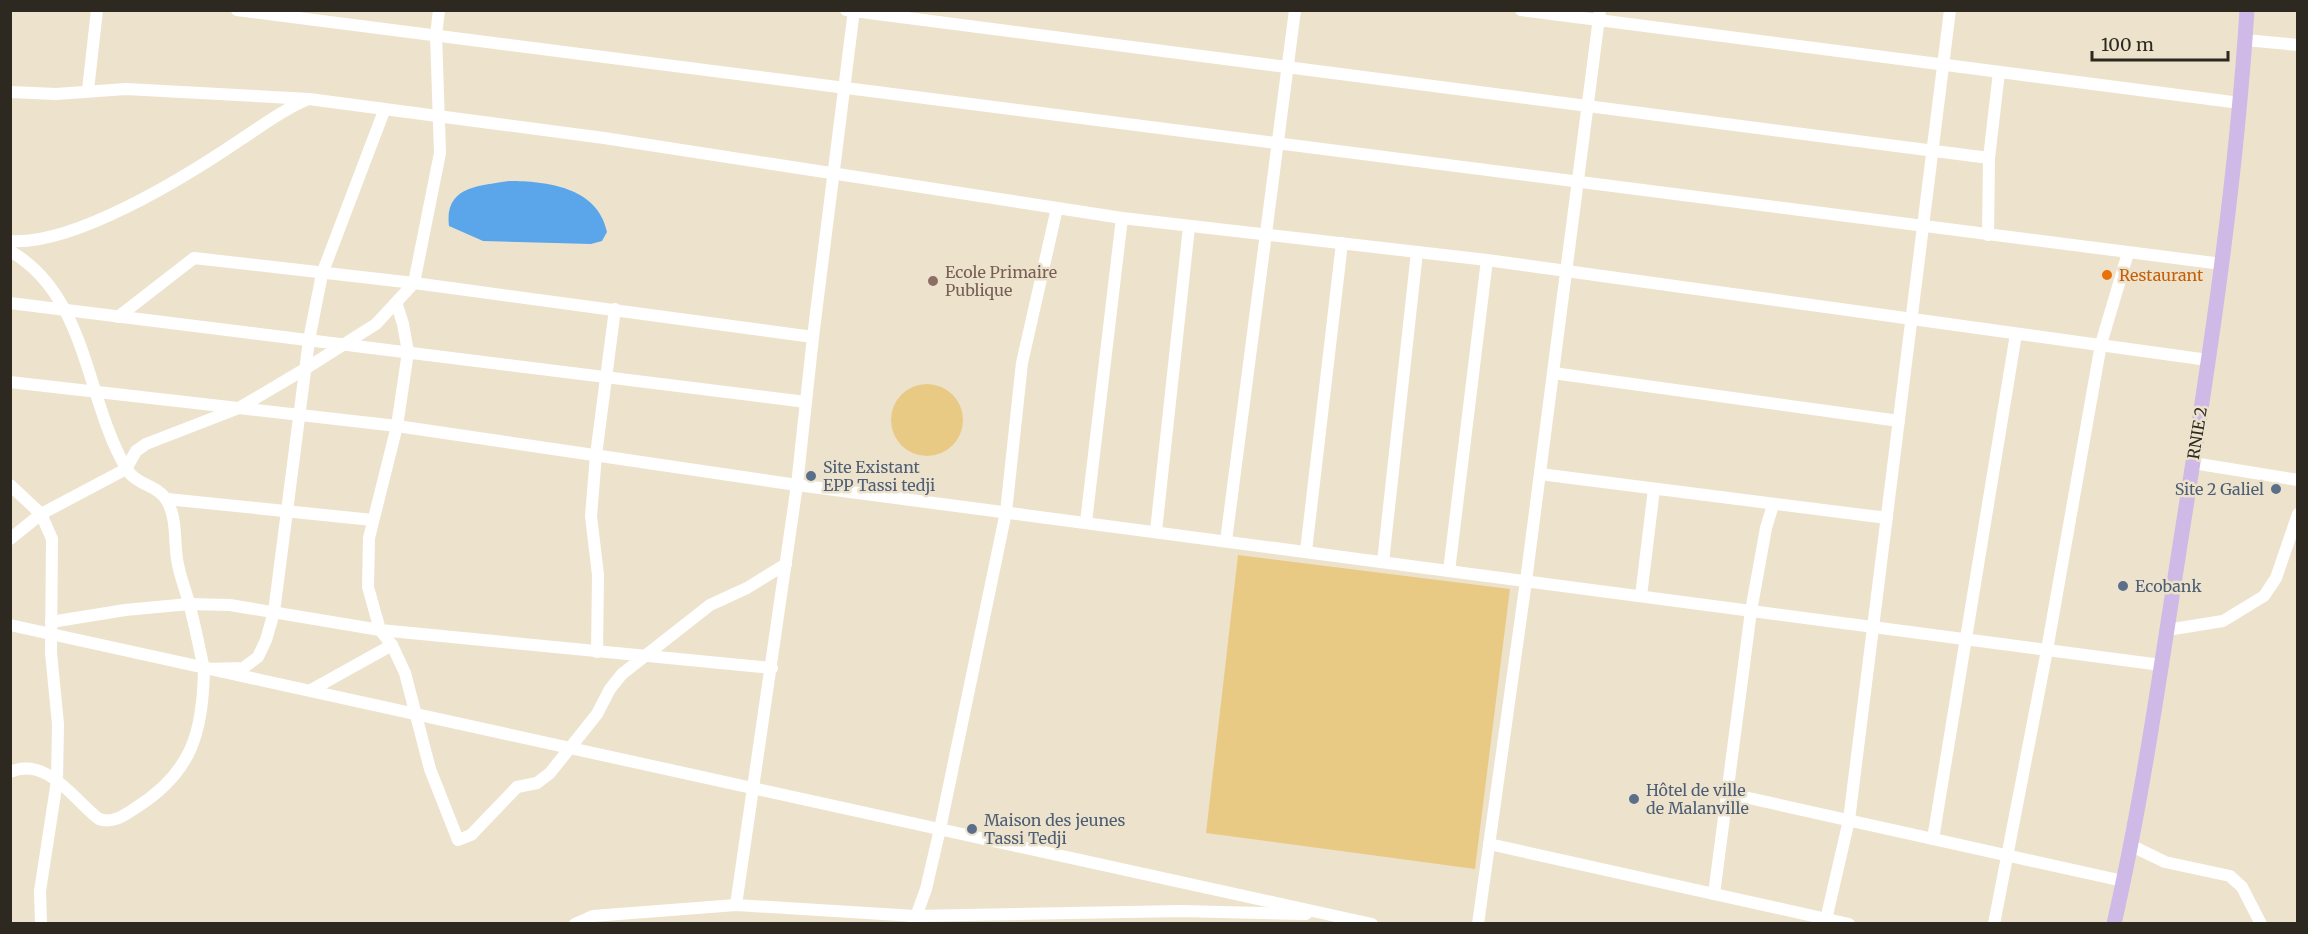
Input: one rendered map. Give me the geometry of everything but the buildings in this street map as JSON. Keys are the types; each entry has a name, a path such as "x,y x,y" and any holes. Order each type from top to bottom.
{"main road":[{"name":"RNIE 2","path":"2114,924 2167,630 2222,264 2240,103 2247,10"}],"street":[{"path":"88,90 97,10"},
{"path":"237,10 844,90 2222,264"},
{"path":"10,539 41,514 126,469 136,451 146,444 239,408 345,345 376,324 397,305 414,283 440,153 436,35 439,10"},
{"path":"1226,541 1295,10"},
{"path":"1521,10 1599,16 1944,65 2240,103"},
{"path":"1825,921 1849,820 1950,10"},
{"path":"736,905 797,485 832,175 844,90 851,11 1588,107 1934,149 1989,158"},
{"path":"1478,924 1526,581 1599,16"},
{"path":"2245,40 2298,45"},
{"path":"1988,235 1989,158 1999,72"},
{"path":"10,92 56,94 126,89 309,99 384,111 604,138 1122,218 1566,270 2208,360"},
{"path":"10,241 22,242 69,232 135,202 198,166 288,107 309,99"},
{"path":"208,668 243,668 258,657 274,612 309,340 322,274 384,111"},
{"path":"914,920 922,903 940,829 1006,512 1017,395 1057,208"},
{"path":"1086,522 1122,218"},
{"path":"1156,531 1189,227"},
{"path":"1306,551 1342,243"},
{"path":"10,251 33,266 62,308 87,362 106,428 126,469 134,479 158,491 166,499 172,513 177,559 208,668 202,716 195,743 188,758 166,786 150,800 120,818 105,821 93,814 57,781 42,771 31,767 10,772"},
{"path":"1383,562 1417,252"},
{"path":"1994,924 2047,650 2101,344 2128,253"},
{"path":"118,317 194,258 414,283 813,337"},
{"path":"1449,571 1487,260"},
{"path":"10,303 806,402"},
{"path":"397,305 404,324 408,352 397,426 373,520 367,565 368,587 380,630 392,645 405,673 434,780 458,840 471,835 517,788 543,781 597,714 610,689 622,674 710,605 747,588 786,564"},
{"path":"597,652 598,575 591,516 605,377 615,309"},
{"path":"1933,839 2016,334"},
{"path":"1553,373 1899,421"},
{"path":"10,382 397,426 797,485 2161,665"},
{"path":"2193,463 2298,480"},
{"path":"1540,474 1887,518"},
{"path":"10,485 41,514 52,539 51,628 57,724 57,781 40,891 41,924"},
{"path":"1641,596 1654,489"},
{"path":"166,499 287,509 373,520"},
{"path":"1714,894 1751,611 1766,528 1773,505"},
{"path":"2167,630 2223,621 2265,596 2276,578 2298,514"},
{"path":"51,628 125,609 189,604 230,605 380,630 772,669"},
{"path":"10,625 51,628 208,668 754,786 1372,924"},
{"path":"311,690 392,645"},
{"path":"1726,793 2123,881"},
{"path":"1489,844 1825,921 1849,924"},
{"path":"2130,845 2165,862 2229,876 2241,887 2261,924"},
{"path":"575,924 593,916 736,905 914,920 1182,911 1337,915"}],"shaded area":[{"path":"927,384 947,390 957,400 963,420 957,440 947,450 927,456 907,450 897,440 891,420 897,400 907,390"},
{"path":"1238,555 1510,589 1475,869 1206,833"}],"water":[{"path":"509,181 554,185 582,196 602,217 607,232 602,241 591,244 483,241 449,226 452,203 466,190"}],"place":[{"name":"Restaurant","path":"2107,275"},
{"name":"Ecole Primaire Publique","path":"933,281"},
{"name":"Site Existant EPP Tassi tedji","path":"811,476"},
{"name":"Site 2 Galiel","path":"2276,489"},
{"name":"Ecobank","path":"2123,586"},
{"name":"Hôtel de ville de Malanville","path":"1634,799"},
{"name":"Maison des jeunes Tassi Tedji","path":"972,829"}]}
